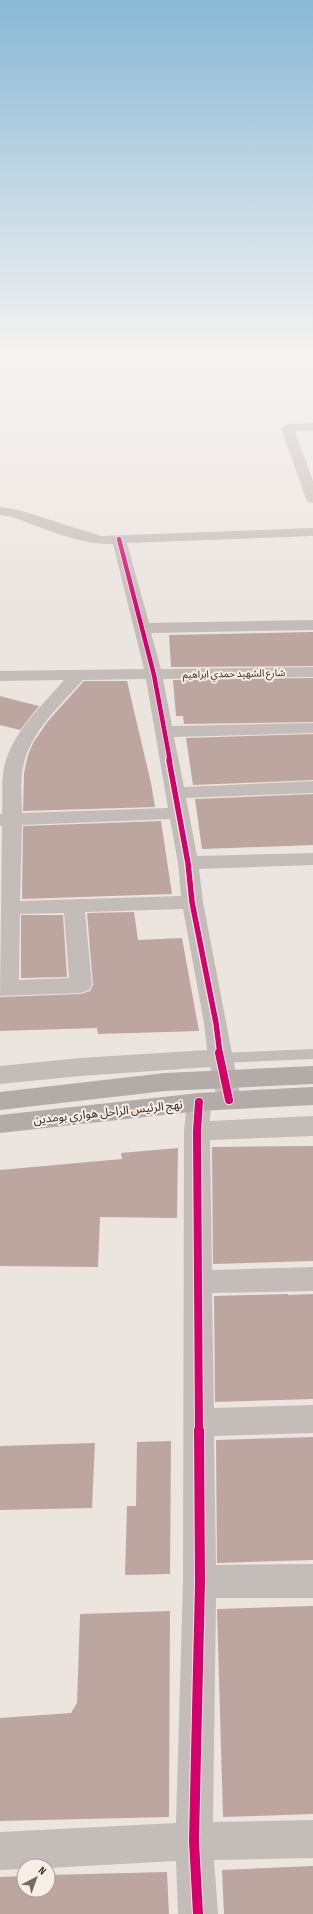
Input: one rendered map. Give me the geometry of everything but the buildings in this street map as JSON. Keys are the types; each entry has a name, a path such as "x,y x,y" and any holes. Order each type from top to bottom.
{"main road":[{"name":"نهج الرئيس الراحل هواري بومدين","path":"0,1124 214,1094 313,1075"},
{"name":"نهج الرئيس الراحل هواري بومدين","path":"0,1101 165,1082 214,1094 313,1096"}],"street":[{"path":"295,443 308,470 313,499"},
{"path":"0,511 14,513 86,537 101,540 313,532"},
{"path":"119,539 154,674 188,863 192,902 216,1023 214,1094 198,1282 200,1582 194,1841 198,1914"},
{"path":"142,628 313,625"},
{"name":"شارع الشهيد حمدي ابراهيم","path":"0,676 313,672"},
{"path":"74,906 81,986 4,988 7,762 28,734 77,676"},
{"path":"164,732 313,728"},
{"path":"175,793 313,787"},
{"path":"6,819 179,813"},
{"path":"188,863 313,859"},
{"path":"5,908 192,902"},
{"path":"0,1075 80,1067 214,1094 313,1126"},
{"path":"198,1282 313,1279"},
{"path":"198,1422 313,1419"},
{"path":"200,1582 313,1581"},
{"path":"0,1851 194,1841 313,1839"}],"lane":[{"path":"214,1094 313,1054"}],"cycle path":[{"path":"119,539 154,675 188,863 192,902 216,1023 220,1058 229,1100"},
{"path":"198,1914 194,1841 200,1582 197,1131 199,1102"}]}
